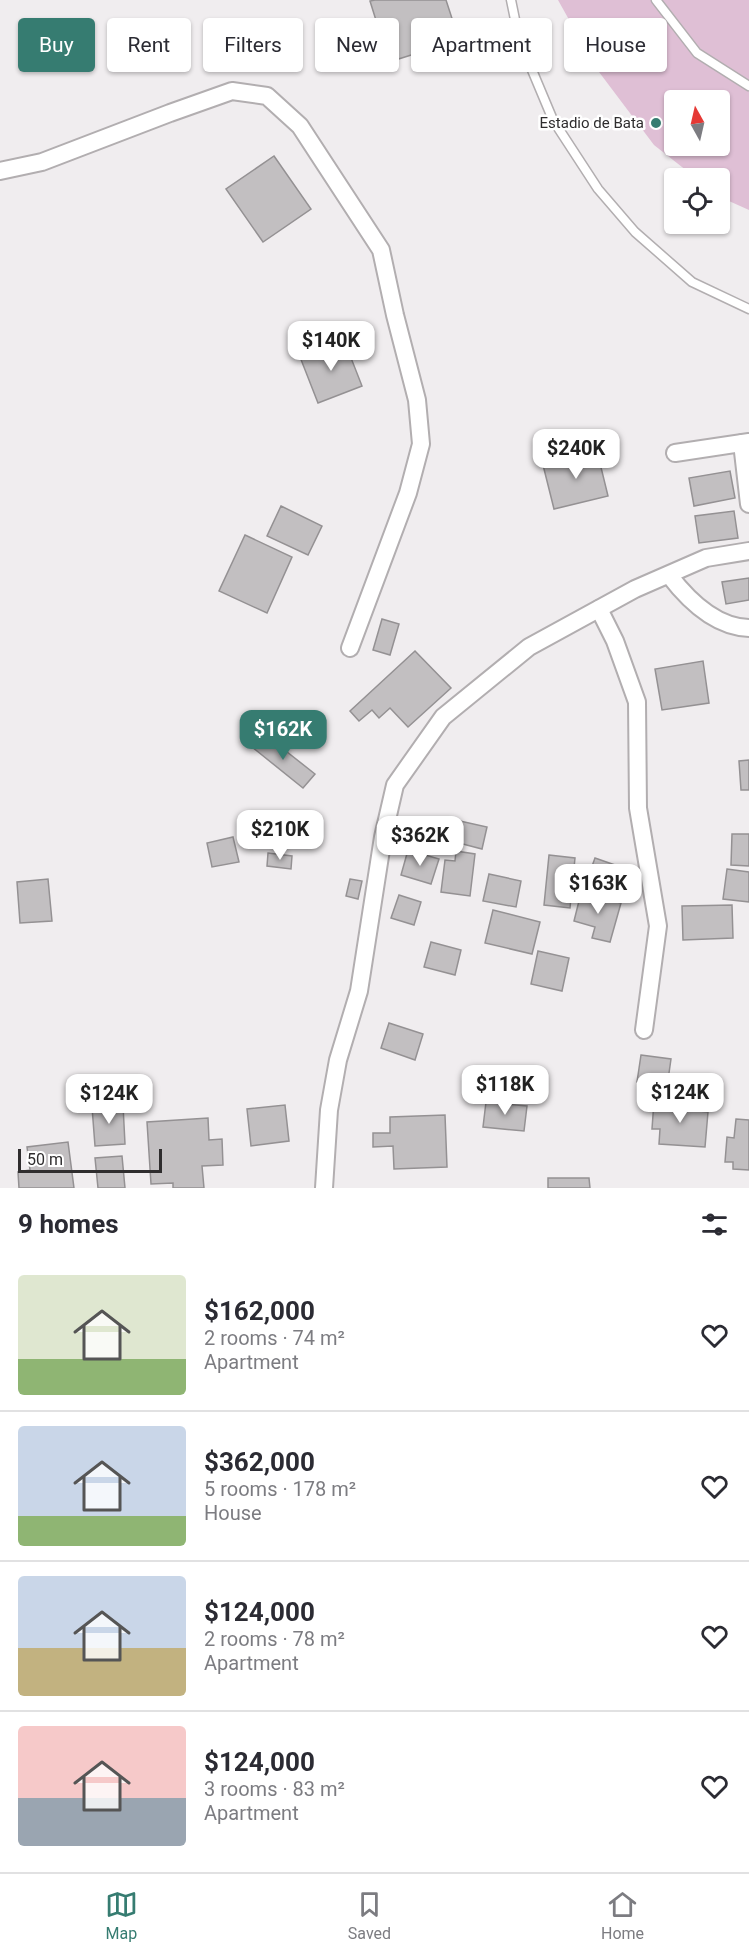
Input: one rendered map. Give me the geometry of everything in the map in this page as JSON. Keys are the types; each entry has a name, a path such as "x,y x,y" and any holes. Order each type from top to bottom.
{"street":[{"path":"0,171 42,162 232,91 267,96 300,126 381,250 417,400 421,444 408,493 350,648"},
{"path":"675,453 746,442 749,504"},
{"path":"324,1188 329,1110 338,1060 359,991 383,837 395,785 443,717 529,647 669,574 706,558 749,551"},
{"path":"669,574 685,596 714,618 741,628 749,628"},
{"path":"599,609 615,641 638,702 638,808 658,926 644,1030"}],"lane":[{"path":"511,0 519,39 553,120 598,189 635,232 692,282 749,309"},
{"path":"656,0 697,53 749,86"}],"shaded area":[{"name":"Estadio de Bata","path":"558,0 749,0 749,210 730,201 730,168 683,168 668,156 730,156 730,90 664,90 664,153 654,145 599,72 667,72 667,18 568,18"}],"building":[{"path":"446,0 452,18 411,18 411,55 399,59 399,18 375,18 370,1"},
{"path":"274,156 311,209 263,242 226,189"},
{"path":"344,340 362,386 318,403 300,357"},
{"path":"597,451 608,496 554,509 543,465"},
{"path":"730,471 735,498 694,506 689,478"},
{"path":"281,506 322,526 308,555 267,536"},
{"path":"734,511 738,538 699,543 695,516"},
{"path":"245,535 292,557 267,613 219,591"},
{"path":"749,578 749,600 726,604 722,582"},
{"path":"382,619 399,624 390,655 373,650"},
{"path":"415,651 451,688 408,727 390,708 379,718 372,710 359,721 350,711"},
{"path":"703,661 709,703 662,710 655,669"},
{"path":"308,713 316,713 321,718 319,729 308,731 303,726 303,718"},
{"path":"263,733 315,774 303,788 252,747"},
{"path":"749,760 749,790 741,790 739,761"},
{"path":"460,821 487,827 482,849 455,842"},
{"path":"732,834 749,834 749,866 731,865"},
{"path":"233,837 239,862 212,867 207,843"},
{"path":"408,850 439,859 431,884 401,875"},
{"path":"456,851 475,854 470,896 441,892 445,860 455,861"},
{"path":"268,853 292,856 291,869 267,866"},
{"path":"549,855 575,858 570,908 544,905"},
{"path":"595,858 635,872 625,901 606,894 609,888 587,880"},
{"path":"727,869 749,872 749,902 723,899"},
{"path":"489,874 521,881 516,907 483,901"},
{"path":"48,879 52,921 20,923 17,882"},
{"path":"350,879 362,881 358,899 346,896"},
{"path":"581,893 621,903 610,942 592,938 595,927 574,921"},
{"path":"399,895 421,902 414,925 391,918"},
{"path":"732,905 733,938 683,940 682,906"},
{"path":"493,910 540,922 532,954 485,943"},
{"path":"431,942 461,950 455,975 424,967"},
{"path":"538,951 569,958 562,991 531,984"},
{"path":"389,1023 423,1034 415,1060 381,1048"},
{"path":"641,1055 671,1059 667,1087 637,1082"},
{"path":"654,1101 701,1104 700,1111 708,1112 705,1147 659,1144 660,1129 652,1129"},
{"path":"486,1102 527,1106 524,1131 483,1127"},
{"path":"123,1105 125,1144 95,1146 92,1107"},
{"path":"285,1105 289,1141 251,1146 247,1109"},
{"path":"445,1115 447,1167 394,1169 393,1146 373,1147 373,1133 390,1133 390,1117"},
{"path":"208,1118 209,1140 222,1139 223,1165 202,1166 204,1188 173,1188 173,1183 151,1184 147,1122"},
{"path":"736,1119 749,1120 749,1170 733,1169 733,1162 725,1162 727,1137 734,1138"},
{"path":"68,1142 74,1188 19,1188 18,1172 30,1170 27,1147"},
{"path":"122,1156 125,1188 98,1188 95,1158"},
{"path":"548,1178 589,1178 590,1188 548,1188"}],"place":[{"name":"Estadio de Bata","path":"656,123"}]}
